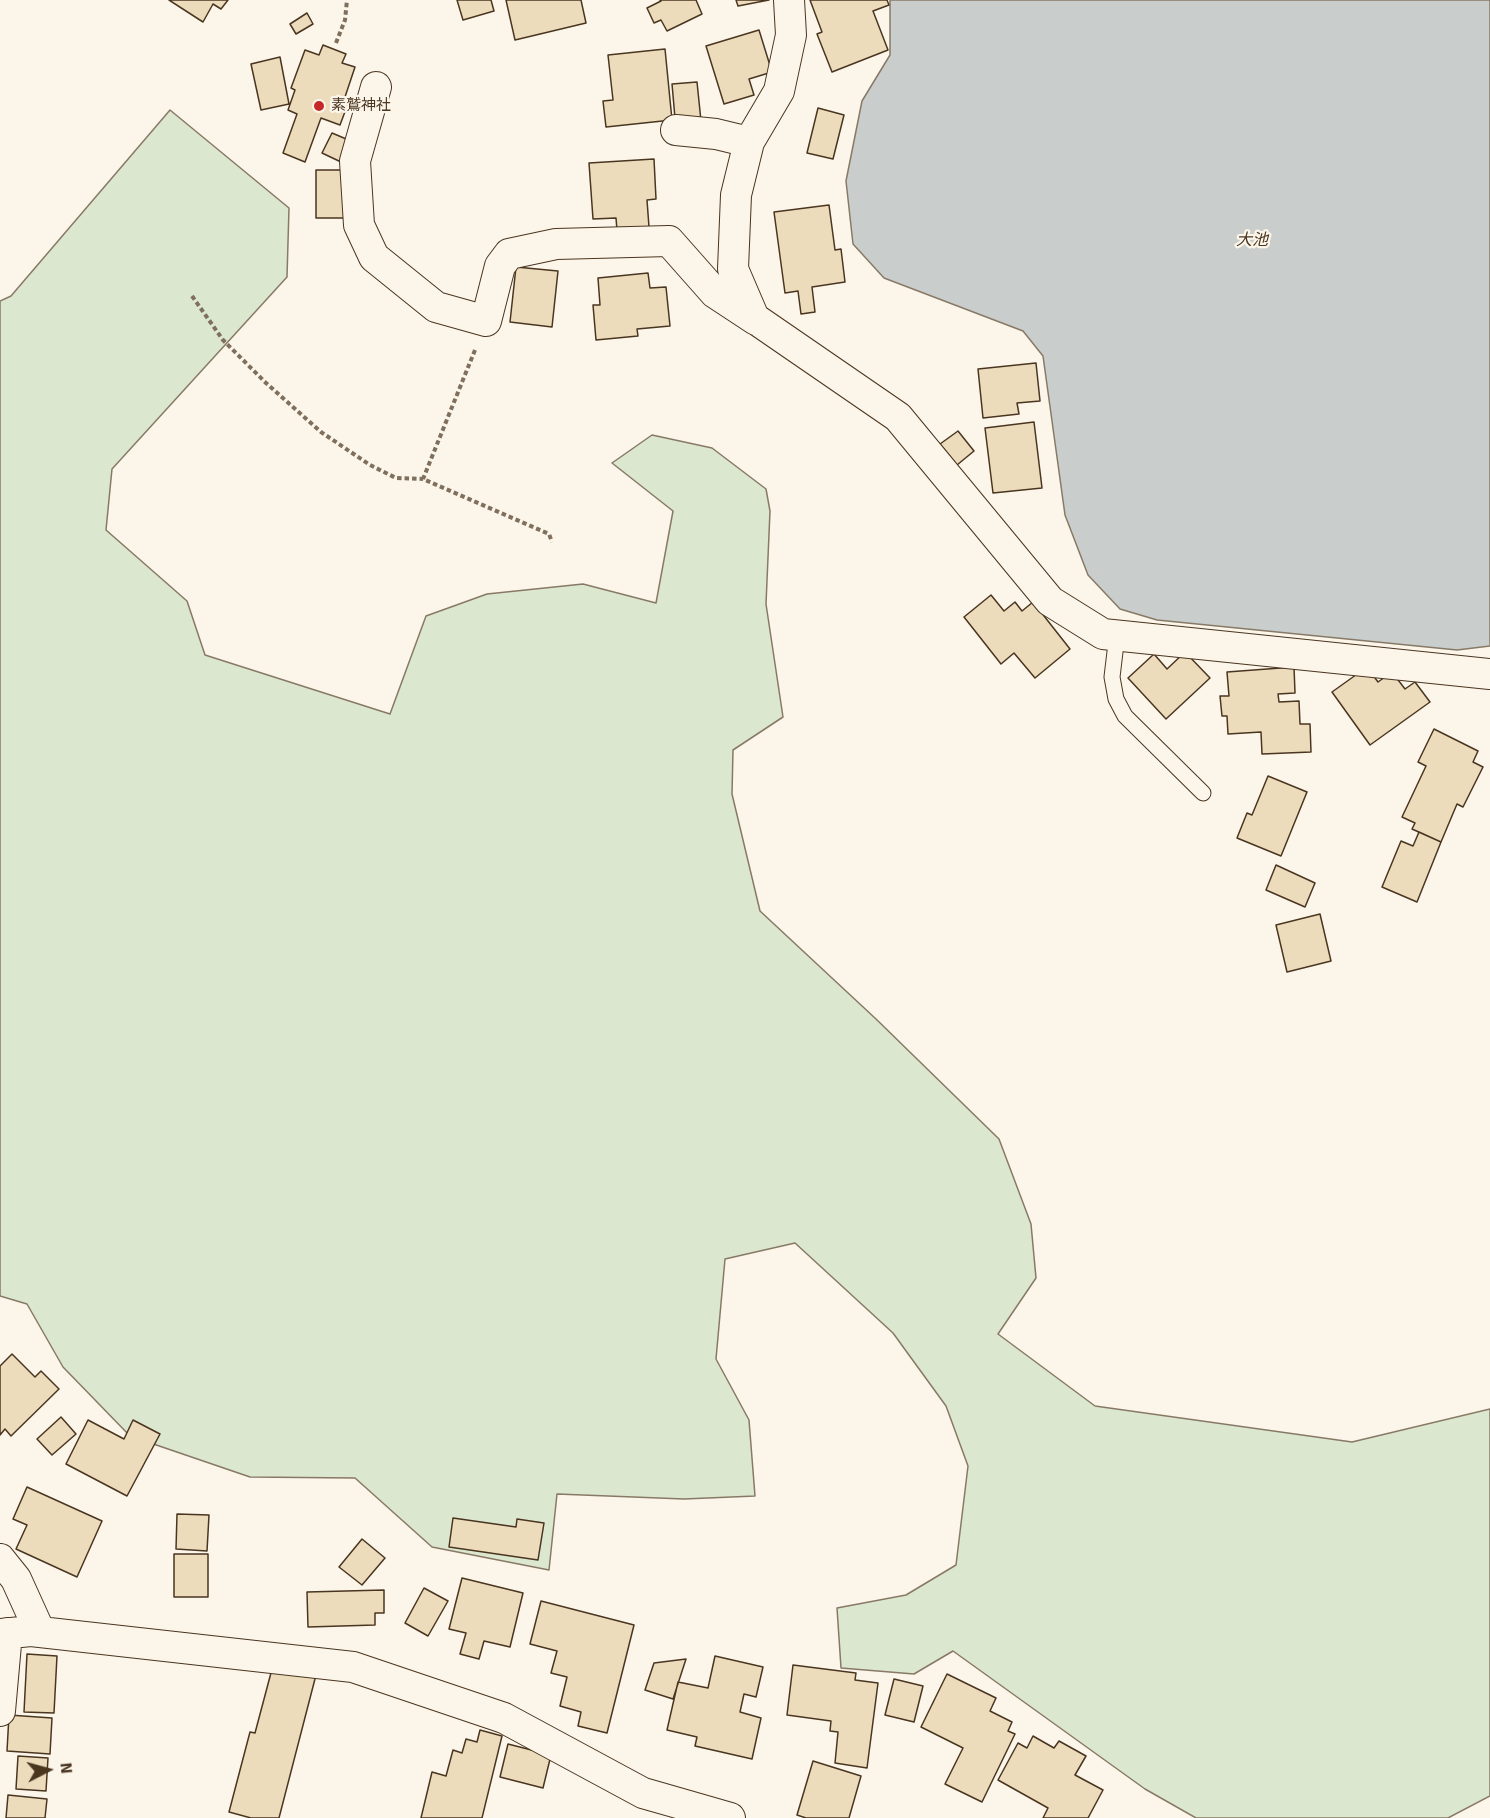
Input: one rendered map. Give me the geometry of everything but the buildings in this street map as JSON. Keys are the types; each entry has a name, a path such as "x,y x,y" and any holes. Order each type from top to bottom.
{"street":[{"path":"789,0 791,35 779,92 749,142 736,195 733,268 754,318 898,417 1050,601 1102,634 1490,674"},
{"path":"376,87 355,161 359,225 374,257 436,307 486,321 500,266 509,254 556,244 669,241 715,293 781,336"},
{"path":"676,130 716,134 749,142"},
{"path":"0,1558 16,1579 40,1632"},
{"path":"0,1712 4,1634 31,1631 353,1667 504,1718 643,1792 730,1818"}],"lane":[{"path":"1117,635 1112,677 1116,699 1125,716 1203,793"}],"path":[{"path":"336,43 345,20 347,0"},
{"path":"192,296 224,340 321,432 370,465 396,478 423,479 549,534 552,542"},
{"path":"423,479 486,321"}],"green space":[{"path":"170,110 289,208 287,277 112,469 106,530 187,601 205,655 390,714 426,616 487,594 583,584 656,603 673,511 612,463 652,435 712,448 766,489 770,511 766,604 783,717 733,750 732,794 760,911 876,1019 999,1139 1031,1224 1036,1278 998,1334 1095,1406 1352,1442 1490,1409 1490,1796 1448,1818 1196,1818 1145,1789 953,1651 914,1674 841,1668 837,1608 906,1595 956,1565 968,1466 946,1406 893,1333 795,1243 725,1259 716,1359 749,1420 755,1496 684,1499 557,1494 549,1570 432,1547 355,1478 250,1477 130,1436 63,1367 27,1304 0,1296 0,301 11,296"}],"water":[{"name":"大池","path":"890,0 1490,0 1490,646 1457,650 1157,620 1120,609 1088,575 1065,515 1043,356 1023,331 884,278 853,244 846,181 862,101 890,55"}],"place":[{"name":"素鷲神社","path":"319,106"}]}
